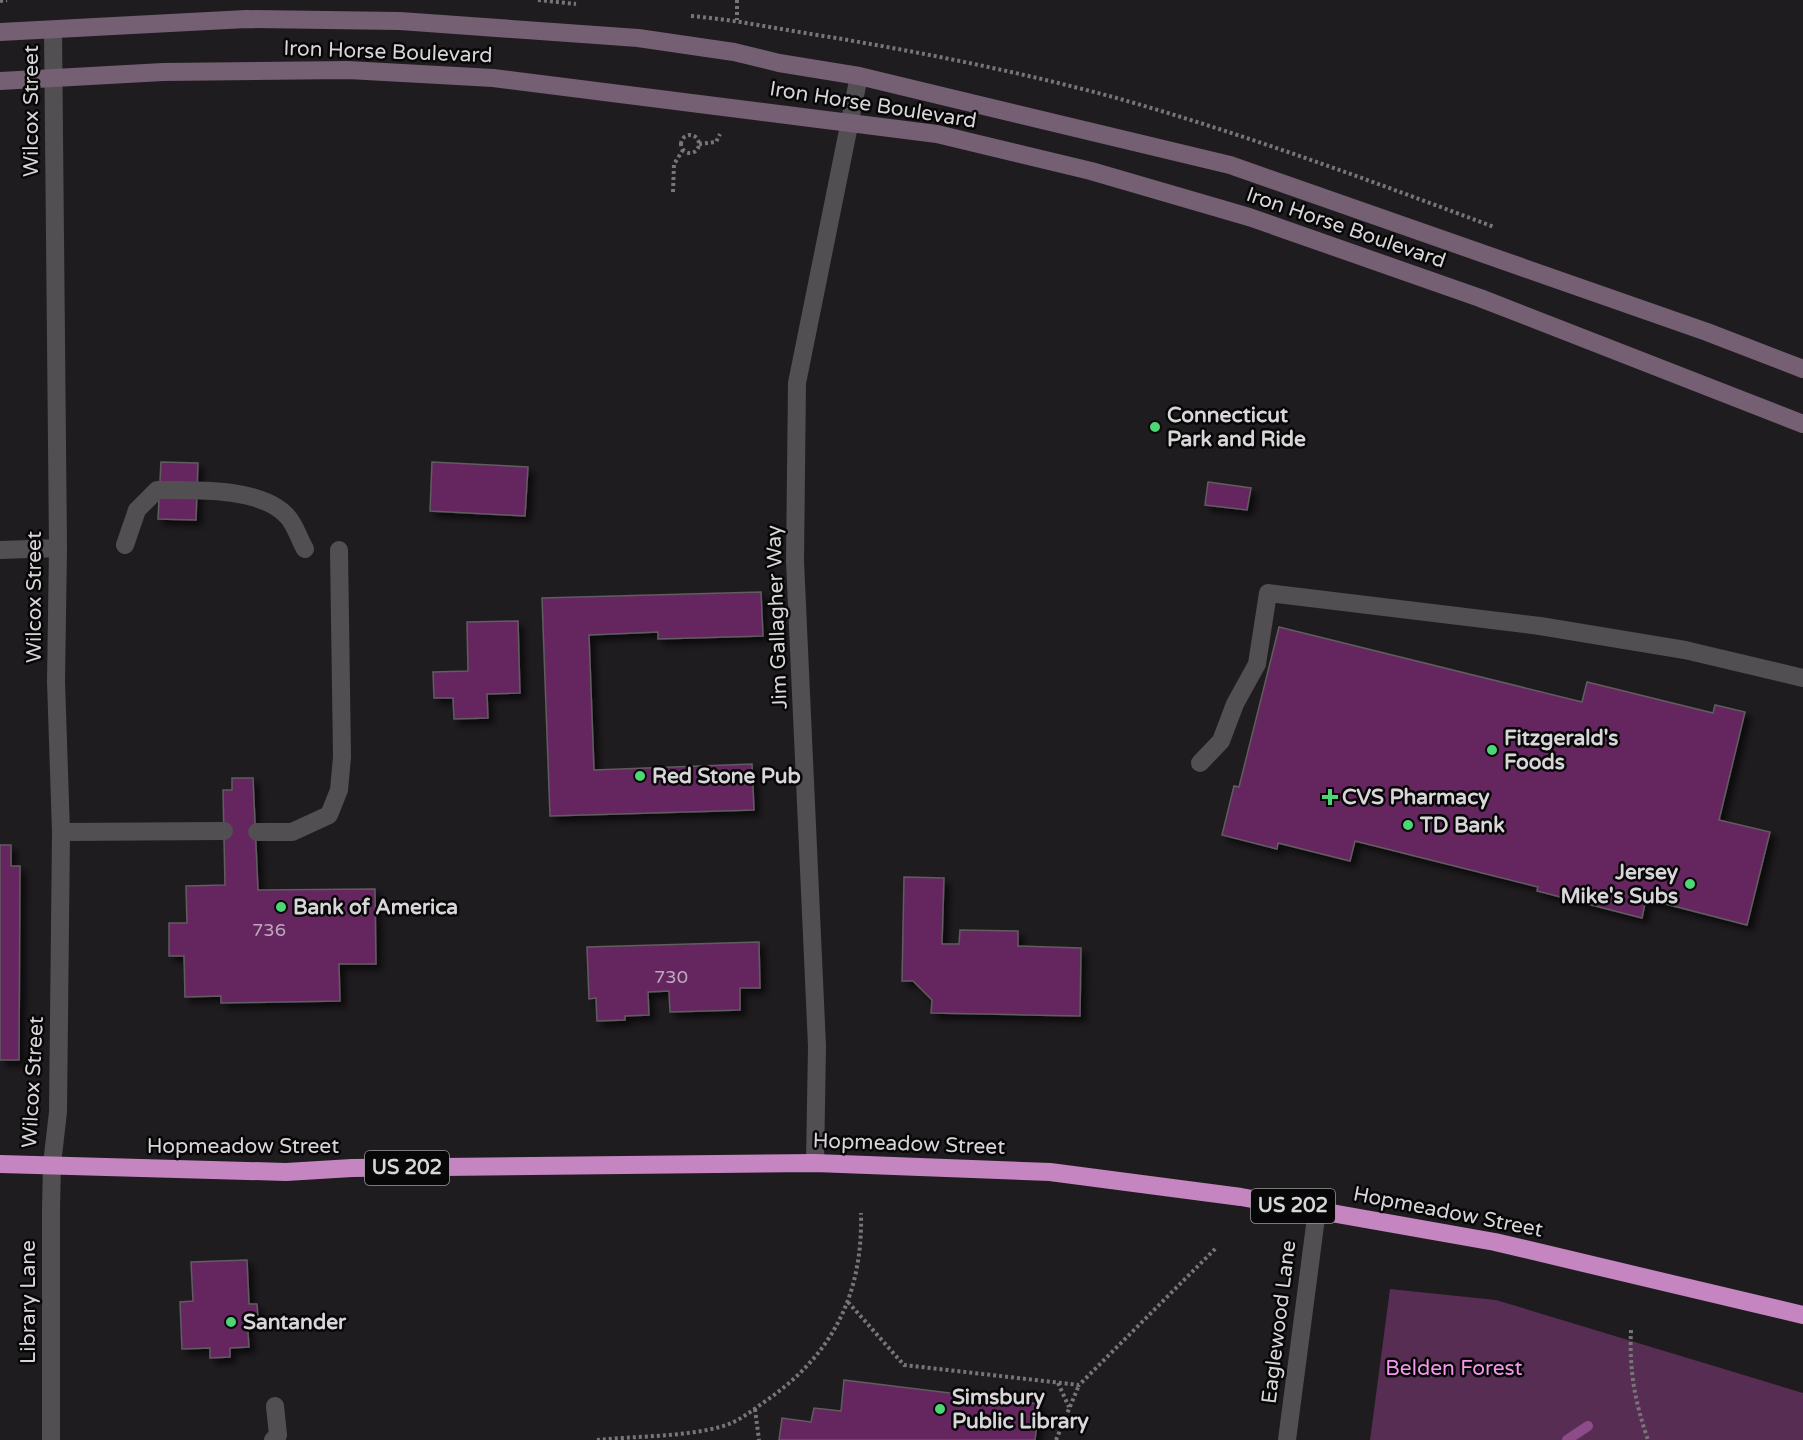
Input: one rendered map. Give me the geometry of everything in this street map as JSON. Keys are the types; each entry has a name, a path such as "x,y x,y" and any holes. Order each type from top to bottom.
{"highway":[{"name":"Hopmeadow Street","path":"0,1164 286,1172 352,1168 815,1163 1050,1172 1241,1197 1495,1242 1803,1315"}],"street":[{"name":"Iron Horse Boulevard","path":"0,32 246,19 400,21 638,38 734,52 779,63 859,76 1230,165 1707,332 1803,369"},
{"name":"Wilcox Street","path":"52,1164 58,1112 61,831 56,681 58,548 53,30"},
{"name":"Iron Horse Boulevard","path":"0,81 53,76 348,70 471,76 714,104 948,136 1091,171 1249,218 1480,298 1803,424"},
{"name":"Jim Gallagher Way","path":"815,1163 817,1046 795,561 797,383 859,76"},
{"path":"125,545 137,510 157,490 207,490 268,500 288,516 305,549"},
{"path":"0,550 58,548"},
{"path":"257,832 292,832 329,815 339,790 342,757 339,550"},
{"path":"1200,762 1221,741 1235,704 1257,664 1268,593 1540,626 1685,650 1803,678"},
{"path":"61,831 224,831"},
{"name":"Library Lane","path":"51,1440 52,1164"},
{"name":"Eaglewood Lane","path":"1287,1440 1317,1210"},
{"path":"273,1440 278,1436 275,1406"}],"path":[{"path":"0,1 7,0"},
{"path":"736,0 737,20"},
{"path":"699,144 716,142 722,130"},
{"path":"673,192 674,164 683,150 681,146 684,136 694,136 699,144"},
{"path":"683,150 695,152 699,144"},
{"path":"597,1440 693,1433 743,1419 793,1382 818,1355 843,1316 853,1288 862,1246 861,1213"},
{"path":"1056,1440 1079,1385 1216,1248"},
{"path":"848,1302 904,1365 1079,1385"},
{"path":"1632,1330 1629,1363 1633,1389 1648,1440"},
{"path":"1058,1383 1070,1408"},
{"path":"755,1408 759,1440"}],"green space":[{"name":"Belden Forest","path":"1390,1289 1496,1300 1803,1393 1803,1440 1370,1440"}],"building":[{"path":"161,462 198,463 196,520 158,519"},
{"path":"432,462 528,467 525,516 430,511"},
{"path":"1208,482 1251,488 1247,510 1205,505"},
{"path":"761,592 763,636 658,639 658,632 589,635 594,770 752,764 754,810 550,816 542,598"},
{"path":"518,621 520,693 487,694 488,718 454,719 453,698 434,698 433,672 468,671 467,622"},
{"name":"Fitzgerald's Foods","path":"1279,627 1582,702 1587,682 1713,713 1715,705 1745,712 1719,820 1770,832 1747,925 1646,899 1642,918 1537,891 1538,887 1355,841 1350,861 1278,843 1277,849 1222,835 1234,786 1239,787"},
{"name":"Bank of America","path":"232,778 253,778 258,890 375,889 376,964 339,964 340,1001 221,1003 221,996 185,997 184,956 169,956 169,923 187,923 186,886 225,885 223,790 232,790"},
{"path":"0,845 11,845 11,866 20,866 19,1060 0,1060"},
{"path":"904,877 944,878 942,944 959,944 960,930 1018,931 1018,946 1081,948 1080,1016 931,1013 932,1000 913,981 902,981"},
{"path":"759,942 760,988 740,988 740,1010 670,1012 669,991 648,992 649,1015 625,1016 625,1020 597,1021 596,998 589,999 587,947"},
{"path":"247,1260 249,1304 257,1304 258,1318 247,1318 249,1347 230,1348 230,1357 210,1358 210,1348 182,1349 180,1302 193,1301 191,1262"},
{"name":"Simsbury Public Library","path":"844,1380 1039,1404 1035,1440 779,1440 782,1418 811,1422 814,1408 841,1411"}],"waterway":[{"path":"1567,1440 1588,1426"}],"place":[{"name":"Connecticut Park and Ride","path":"1155,427"},
{"name":"Fitzgerald's Foods","path":"1492,750"},
{"name":"Red Stone Pub","path":"640,776"},
{"name":"CVS Pharmacy","path":"1330,797"},
{"name":"TD Bank","path":"1408,825"},
{"name":"Jersey Mike's Subs","path":"1690,884"},
{"name":"Bank of America","path":"281,907"},
{"name":"Santander","path":"231,1322"},
{"name":"Simsbury Public Library","path":"940,1409"}]}
